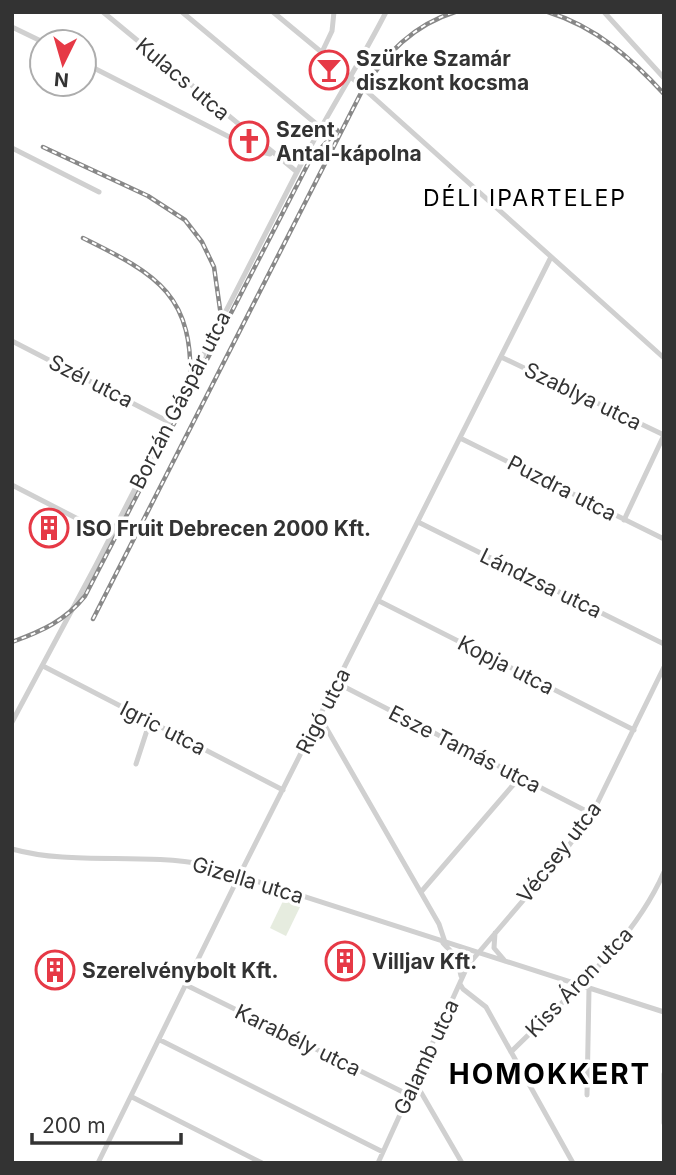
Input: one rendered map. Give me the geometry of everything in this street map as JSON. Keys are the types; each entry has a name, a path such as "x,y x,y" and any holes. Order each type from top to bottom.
{"street":[{"name":"Kulacs utca","path":"103,12 297,172"},
{"path":"181,12 320,127"},
{"path":"274,12 664,358"},
{"path":"322,52 332,31 334,12"},
{"name":"Borzán Gáspár utca","path":"12,722 111,536 320,127 352,80 386,12"},
{"path":"604,12 664,78"},
{"path":"12,27 28,35"},
{"path":"98,70 257,150 272,154"},
{"path":"12,148 99,192"},
{"name":"Rigó utca","path":"98,1163 239,876 550,259"},
{"name":"Szél utca","path":"12,341 169,422"},
{"name":"Szablya utca","path":"501,357 664,435"},
{"path":"624,520 664,435"},
{"name":"Puzdra utca","path":"460,438 664,539"},
{"path":"12,485 111,536"},
{"name":"Lándzsa utca","path":"418,522 664,643"},
{"name":"Kopja utca","path":"379,601 634,730"},
{"name":"Igric utca","path":"43,666 283,790"},
{"name":"Vécsey utca","path":"477,953 562,855 592,814 664,667"},
{"name":"Esze Tamás utca","path":"337,683 592,814"},
{"path":"320,717 421,892 445,942"},
{"path":"136,764 150,721"},
{"path":"421,892 520,777"},
{"name":"Gizella utca","path":"12,849 49,856 176,859 239,876 664,1012"},
{"name":"Kiss Áron utca","path":"511,1052 641,917 664,873"},
{"path":"437,922 434,939 457,958 463,989 486,1007 573,1163"},
{"path":"496,930 494,948 508,963"},
{"name":"Galamb utca","path":"378,1163 460,980 477,953"},
{"name":"Karabély utca","path":"186,985 409,1095"},
{"path":"587,1095 589,989"},
{"path":"454,998 470,994"},
{"path":"160,1040 383,1152"},
{"path":"664,1074 664,1123"},
{"path":"415,1082 462,1163"},
{"path":"132,1097 262,1163"}],"shaded area":[{"path":"284,899 300,907 286,936 270,928"}],"railway":[{"path":"93,619 363,89 381,64 402,42 426,25 455,12"},
{"path":"548,12 582,26 612,45 664,94"},
{"path":"12,642 52,624 85,596 309,162 337,130"},
{"path":"43,147 148,196 185,220 202,242 214,267 223,330"},
{"path":"83,238 132,264 167,292 178,309 186,331 190,356 190,388"}],"place":[{"name":"Szürke Szamár diszkont kocsma","path":"329,70"},
{"name":"Szent Antal-kápolna","path":"249,141"},
{"name":"ISO Fruit Debrecen 2000 Kft.","path":"49,528"},
{"name":"Villjav Kft.","path":"345,961"},
{"name":"Szerelvénybolt Kft.","path":"55,970"}],"district":[{"name":"DÉLI IPARTELEP","path":"525,198"},
{"name":"HOMOKKERT","path":"550,1074"}]}
